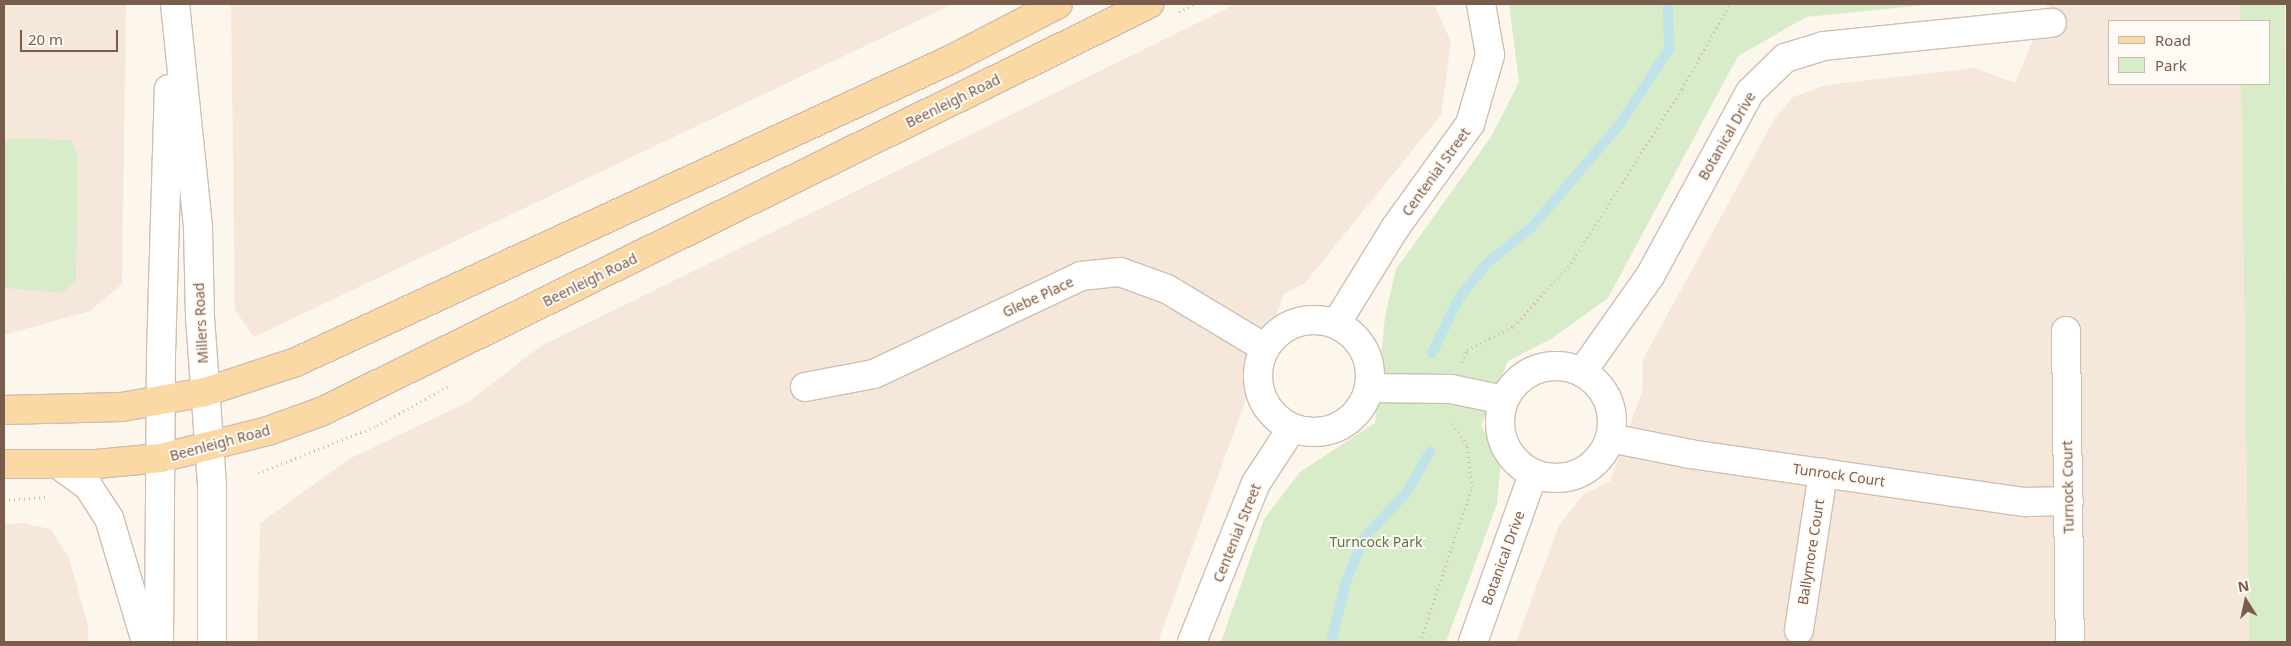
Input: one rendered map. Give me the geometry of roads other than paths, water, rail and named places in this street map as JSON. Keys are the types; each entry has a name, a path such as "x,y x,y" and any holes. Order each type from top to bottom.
{"main road":[{"path":"4,410 56,411 122,407 205,392 296,362 952,59 1058,4"},
{"name":"Beenleigh Road","path":"4,464 60,465 162,458 268,431 323,411 386,382 1149,4"}],"street":[{"name":"Millers Road","path":"173,4 198,228 205,392 210,447 212,642"},
{"name":"Millers Road","path":"159,642 161,400 173,4"},
{"name":"Centenial Street","path":"1336,324 1395,228 1470,124 1490,55 1481,4"},
{"name":"Botanical Drive","path":"1582,372 1650,276 1750,92 1785,58 1824,46 2052,23"},
{"name":"Glebe Place","path":"805,387 874,374 1081,276 1120,272 1167,288 1265,348"},
{"path":"1314,320 1336,324 1352,335 1364,350 1370,369 1369,388 1362,406 1348,422 1320,432 1292,428 1275,418 1261,396 1258,378 1265,348 1278,333 1295,323 1314,320"},
{"name":"Turnock Court","path":"2066,331 2070,642"},
{"path":"1560,366 1582,372 1607,397 1612,416 1610,438 1601,455 1588,468 1570,476 1551,478 1534,474 1517,463 1504,443 1500,424 1504,400 1515,384 1541,368 1560,366"},
{"path":"1369,388 1451,389 1504,400"},
{"name":"Centenial Street","path":"1192,642 1256,483 1292,428"},
{"name":"Tunrock Court","path":"1610,438 1690,454 2026,502 2069,501"},
{"path":"60,465 88,486 109,518 146,642"},
{"name":"Ballymore Court","path":"1799,630 1823,473"},
{"name":"Botanical Drive","path":"1473,642 1534,474"}],"waterway":[{"path":"1432,353 1459,298 1487,263 1532,227 1620,124 1669,49 1668,4"},
{"path":"1331,642 1346,582 1363,539 1406,493 1430,452"}],"park label":[{"name":"Turncock Park","path":"1376,542"}]}
